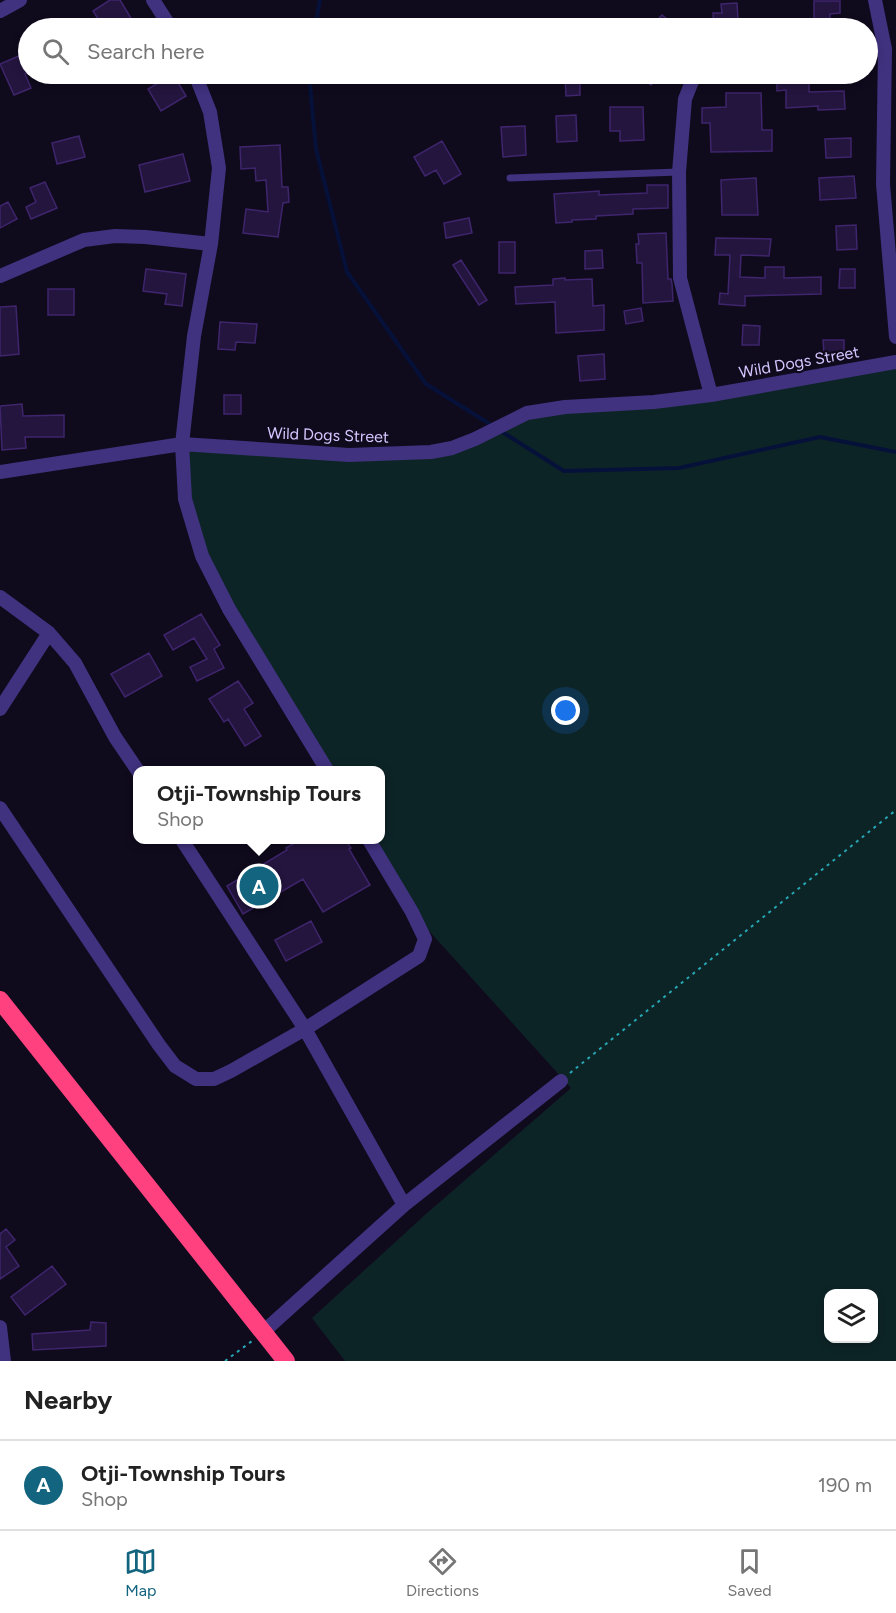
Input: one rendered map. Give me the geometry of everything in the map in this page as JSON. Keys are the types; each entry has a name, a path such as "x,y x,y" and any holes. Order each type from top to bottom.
{"highway":[{"path":"0,999 286,1361"}],"street":[{"path":"0,11 20,0"},
{"path":"153,0 165,18"},
{"path":"875,0 885,49 896,337"},
{"path":"878,49 885,49"},
{"path":"199,84 210,112 219,168 211,244 194,336 182,444 185,498 202,556 229,609 324,766"},
{"path":"691,84 685,99 679,172 680,278 711,395"},
{"path":"0,276 84,240 145,237 211,244"},
{"name":"Wild Dogs Street","path":"0,472 182,444 349,455 431,452 452,448 476,439 527,413 565,407 654,402 711,395 896,362"},
{"path":"0,597 49,633 75,663 115,737 135,766"},
{"path":"0,709 49,633"},
{"path":"0,808 152,1035 175,1066 196,1079 214,1079 231,1071 305,1029 419,956 425,939 412,912 371,844"},
{"path":"185,844 305,1029 404,1205"},
{"path":"262,1333 404,1205 561,1081"},
{"path":"0,1327 4,1361"}],"lane":[{"path":"510,178 679,172"}],"path":[{"path":"561,1081 896,810"},
{"path":"225,1361 262,1333"}],"green space":[{"path":"896,362 896,1361 345,1361 312,1318 426,1214 571,1088 412,912 371,844 385,844 385,766 325,766 202,556 182,444 431,452 527,413 654,402"}],"building":[{"path":"110,0 120,0 131,18 98,18 93,11"},
{"path":"814,1 840,1 840,13 830,14 830,18 814,18"},
{"path":"737,3 738,18 713,18 713,13 722,13 721,4"},
{"path":"18,56 18,84 29,84 31,88 14,95 0,64"},
{"path":"156,84 179,84 186,96 161,111 148,89"},
{"path":"565,84 580,84 580,95 566,96"},
{"path":"777,84 809,84 809,92 844,91 845,109 818,110 818,106 786,108 786,90 777,91"},
{"path":"726,93 761,93 762,130 772,130 772,151 711,152 710,123 702,123 702,108 726,107"},
{"path":"610,107 643,107 644,140 620,141 620,131 610,131"},
{"path":"576,115 577,141 557,142 556,116"},
{"path":"525,126 526,155 503,157 501,127"},
{"path":"79,136 85,157 57,164 52,143"},
{"path":"851,138 851,157 826,158 825,139"},
{"path":"442,141 461,174 444,184 436,170 425,176 414,157"},
{"path":"280,145 282,187 288,187 289,202 283,203 278,237 243,233 246,209 268,212 266,180 256,181 255,168 241,169 240,147"},
{"path":"183,154 190,181 145,192 139,165"},
{"path":"854,176 856,198 820,200 819,178"},
{"path":"756,178 758,215 722,215 721,180"},
{"path":"45,182 57,208 31,219 26,207 36,202 30,188"},
{"path":"647,185 668,185 668,208 633,209 633,214 596,216 596,219 556,223 554,194 599,191 599,195 647,193"},
{"path":"8,202 17,219 0,228 0,206"},
{"path":"469,218 472,233 446,238 444,223"},
{"path":"856,225 857,249 837,250 836,226"},
{"path":"666,233 668,279 671,279 673,301 643,303 642,263 637,263 638,234"},
{"path":"716,238 771,239 769,256 741,255 740,277 765,278 765,267 784,267 784,278 821,277 821,294 745,296 745,306 719,304 720,293 728,294 730,255 715,255"},
{"path":"499,242 515,242 515,273 499,273"},
{"path":"602,250 603,268 585,269 585,251"},
{"path":"461,260 487,300 479,305 453,265"},
{"path":"146,269 186,274 182,306 165,304 167,294 143,291"},
{"path":"840,269 855,269 855,288 839,288"},
{"path":"565,278 565,280 592,279 593,306 604,305 604,330 556,333 555,302 516,304 515,287 553,285 553,279"},
{"path":"48,289 74,289 74,315 48,315"},
{"path":"16,306 19,354 0,356 0,307"},
{"path":"641,308 643,321 626,324 624,311"},
{"path":"220,322 257,324 255,343 236,342 235,350 218,349"},
{"path":"743,325 760,326 759,345 742,345"},
{"path":"823,340 844,340 844,353 824,354"},
{"path":"604,354 605,379 580,381 578,356"},
{"path":"224,395 241,395 241,414 224,414"},
{"path":"22,404 23,416 64,415 64,437 25,437 26,448 2,450 0,406"},
{"path":"201,614 220,645 214,649 224,668 197,681 190,667 207,659 194,638 173,650 164,635"},
{"path":"149,653 162,676 125,697 111,674"},
{"path":"238,681 253,703 244,709 261,736 245,746 228,719 224,722 209,699"},
{"path":"293,844 348,844 370,885 323,912 303,879 243,914 227,886 287,850 286,848"},
{"path":"311,921 322,942 286,961 275,940"},
{"path":"6,1229 15,1240 6,1247 19,1266 0,1279 0,1234"},
{"path":"52,1266 66,1284 25,1315 11,1297"},
{"path":"91,1322 106,1323 106,1346 33,1350 32,1334 90,1330"}],"waterway":[{"path":"317,18 320,0"},
{"path":"310,84 316,149 347,272 426,384 493,426"},
{"path":"499,430 564,471 679,468 820,437 896,452"}],"place":[{"name":"Otji-Township Tours","path":"259,886"}]}
